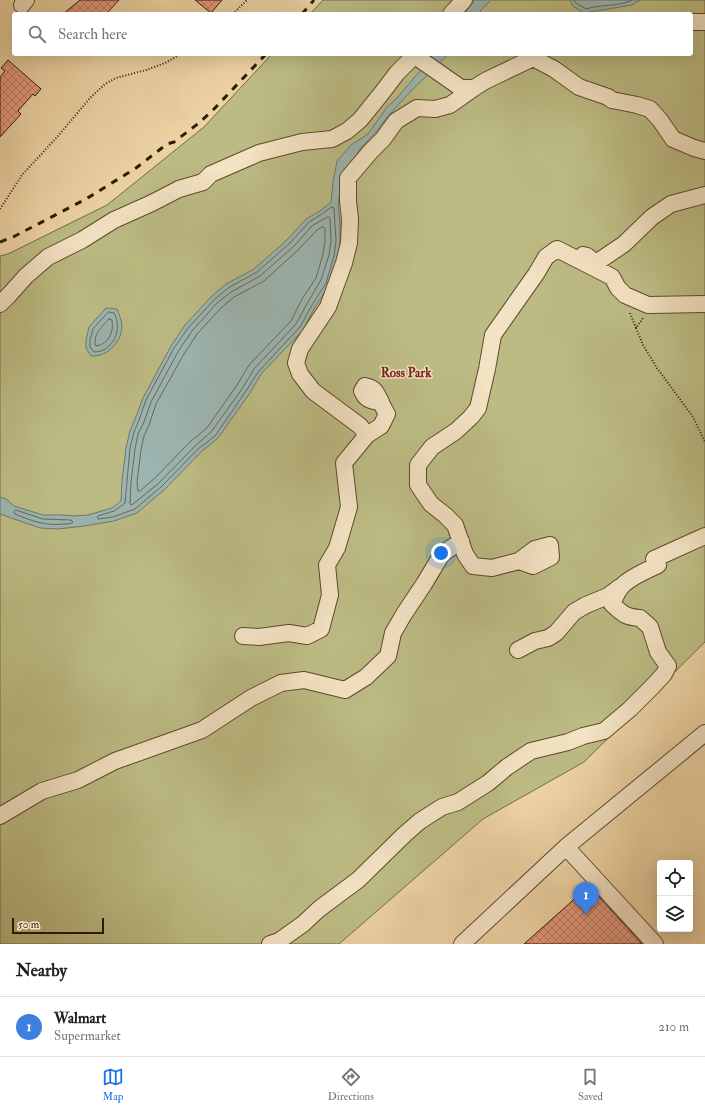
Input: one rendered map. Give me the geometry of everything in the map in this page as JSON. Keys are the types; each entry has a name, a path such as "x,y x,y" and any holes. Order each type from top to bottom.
{"lane":[{"path":"453,12 464,0"},
{"path":"693,22 705,22"},
{"path":"367,435 360,426 313,391 300,374 296,362 300,349 328,307 344,264 349,243 350,219 348,178 383,139 396,121 416,108 435,109 450,105 474,88 536,56 579,87 608,97 612,100 650,109 660,120 673,139 705,151"},
{"path":"0,304 26,276 48,257 82,240 114,220 179,189 203,182 211,174 259,153 302,142 332,139 347,131 360,120 397,73 418,57 461,88 474,88"},
{"path":"557,248 587,256 596,263 624,244 652,217 671,204 705,195"},
{"path":"612,277 624,244"},
{"path":"557,248 612,277 618,288 625,295 648,306 705,304"},
{"path":"519,561 492,568 473,566 465,554 455,525 431,504 418,485 418,465 432,447 456,431 478,408 488,369 493,335 536,274 546,257 557,248"},
{"path":"243,636 259,637 289,633 307,636 321,629 330,595 327,564 337,548 349,507 344,463 367,435 381,426 387,414 380,402"},
{"path":"518,650 536,641 548,638 556,633 574,612 608,596 641,573 658,565 654,560 705,536"},
{"path":"0,816 42,791 78,780 115,761 202,730 251,698 281,683 304,680 345,690 366,677 388,656 393,633 442,554 461,541"},
{"path":"270,944 279,941 358,880 420,821 442,807 458,802 488,783 507,767 531,751 604,731 630,709 664,674 668,666 658,652 650,627 640,618 628,618 612,604 616,595 624,584"},
{"path":"462,944 566,848 705,733"},
{"path":"566,848 655,944"}],"path":[{"path":"235,12 247,0"},
{"path":"0,209 22,175 90,98 105,84 116,78 165,63 177,56"},
{"path":"636,328 643,345 657,368 693,417 705,442"}],"shaded area":[{"path":"323,0 705,0 705,642 584,762 483,819 339,944 0,944 0,256 8,254 107,205 204,127 270,56 693,56 693,12 312,12"}],"water":[{"path":"475,0 491,0 480,12 466,12"},
{"path":"570,0 640,0 632,5 590,12 582,12 573,6"},
{"path":"432,56 446,56 389,115 361,148 345,172 338,206 340,242 338,257 330,284 315,307 303,330 261,374 250,393 218,438 201,452 165,489 137,513 114,521 58,529 40,528 0,514 0,497 6,499 14,506 43,515 88,515 112,508 121,501 126,448 130,431 143,398 171,346 185,325 211,297 226,284 254,269 287,240 306,219 320,211 331,202 337,161 351,145 368,134 387,107 397,98"},
{"path":"106,308 117,309 122,322 121,333 112,348 97,356 91,356 86,348 89,327"}],"building":[{"path":"80,0 119,0 108,12 65,12"},
{"path":"195,0 222,0 212,12 210,12"},
{"path":"8,60 41,89 35,96 33,94 18,111 21,114 0,137 0,77 5,71 1,68"},
{"path":"589,886 642,944 524,944"}],"railway":[{"path":"304,12 314,0"},
{"path":"0,242 15,236 86,199 136,168 167,144 174,142 199,123 214,109 264,56"}],"place":[{"name":"Walmart","path":"586,915"}],"district":[{"name":"Ross Park","path":"406,372"}]}
